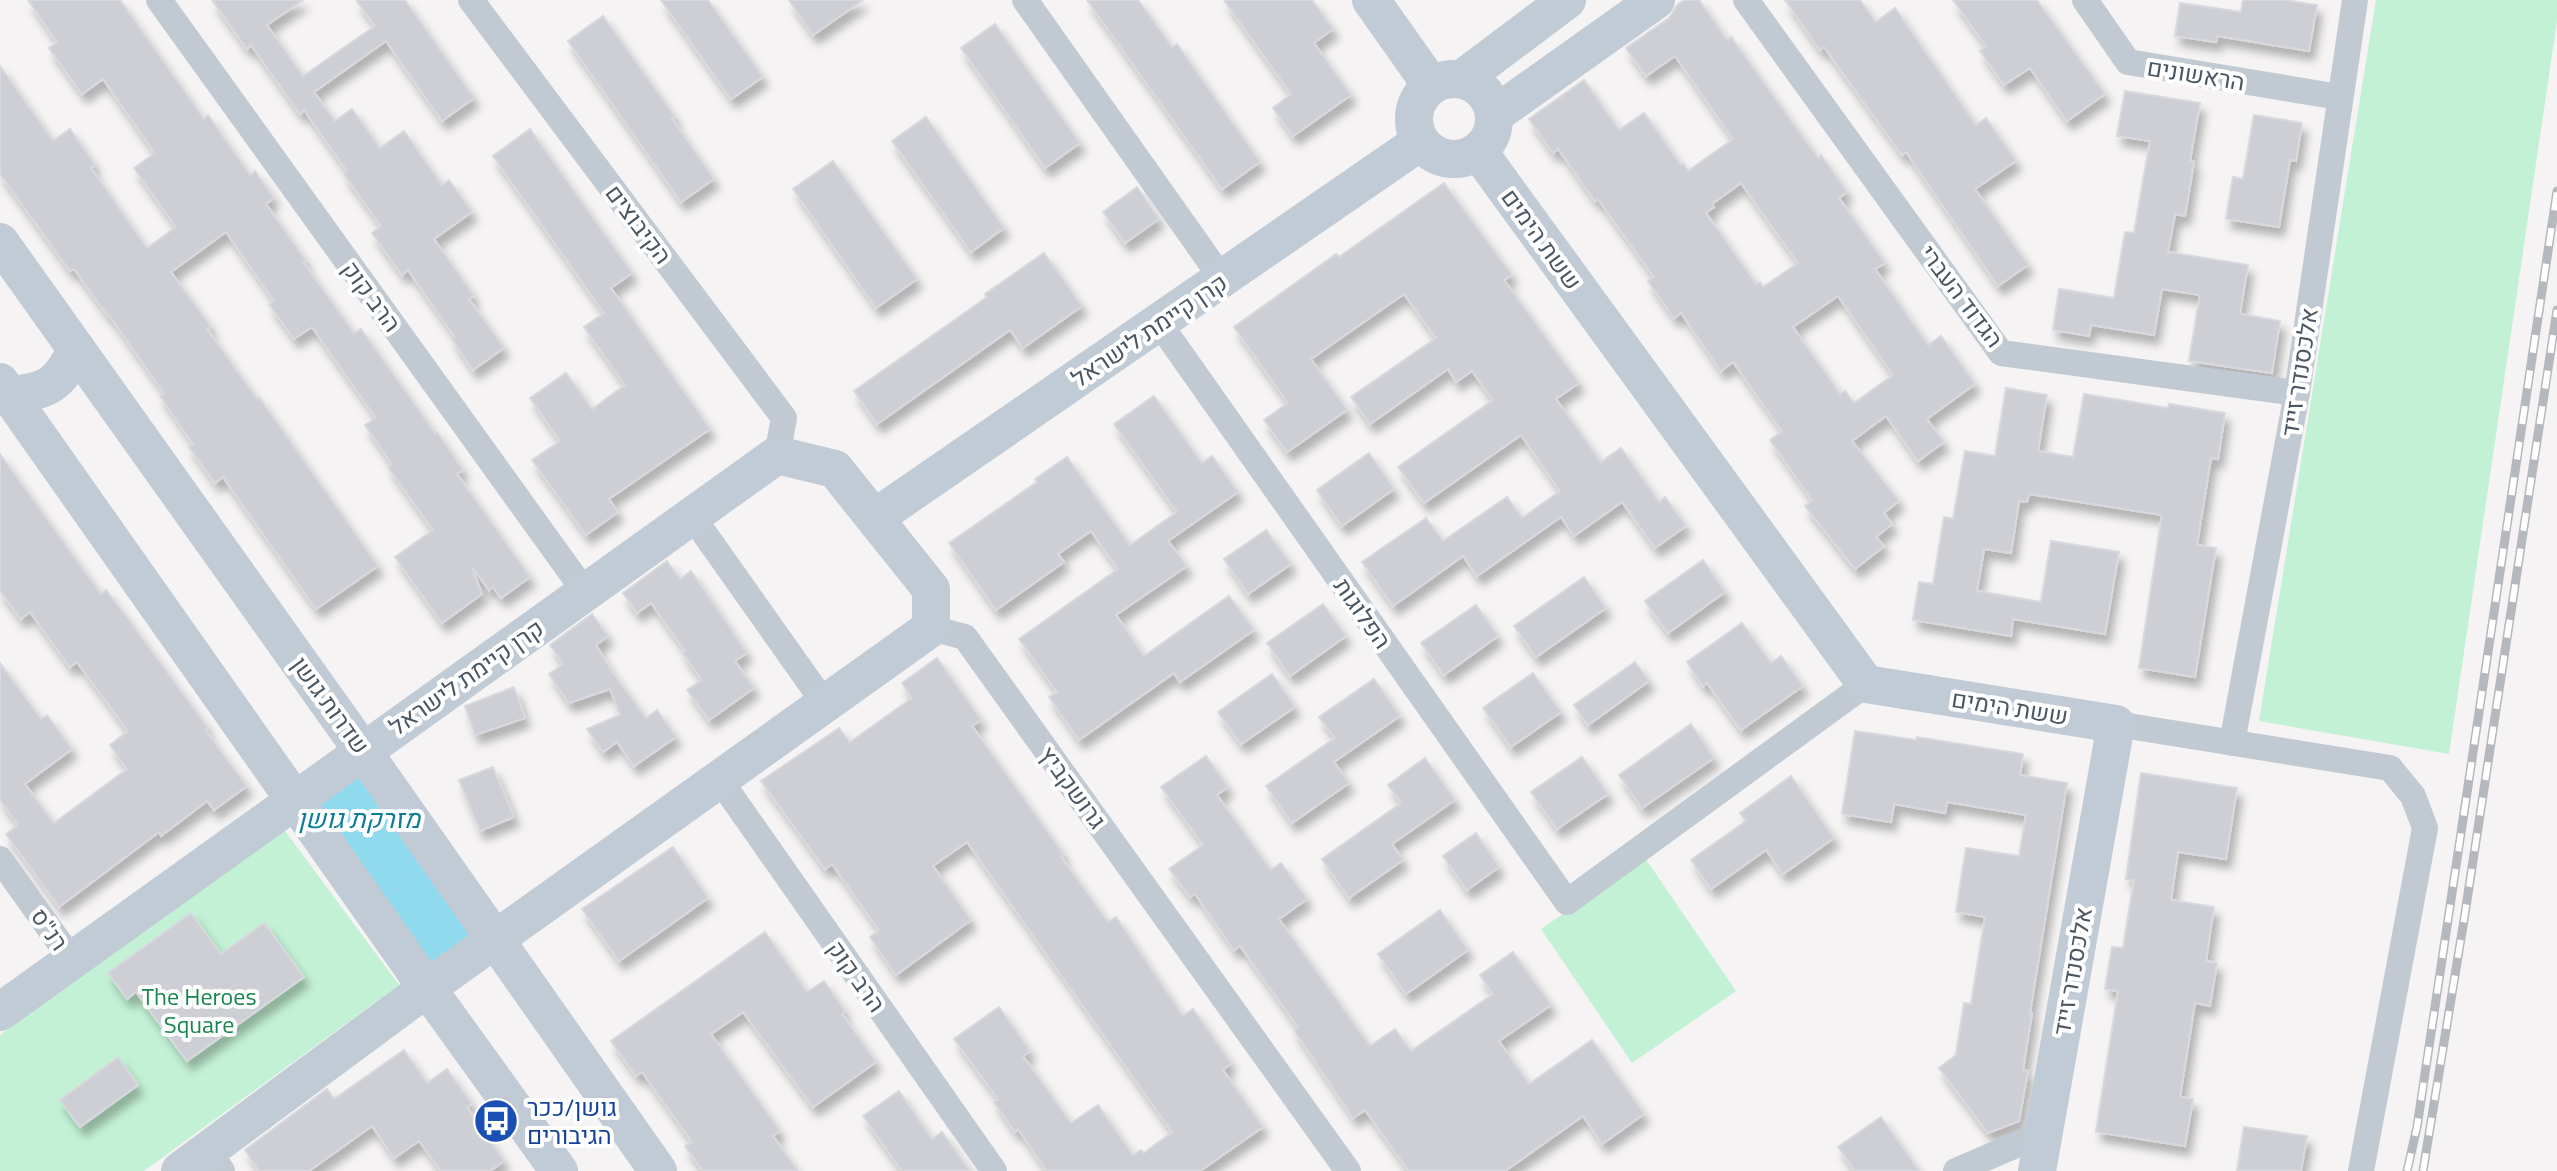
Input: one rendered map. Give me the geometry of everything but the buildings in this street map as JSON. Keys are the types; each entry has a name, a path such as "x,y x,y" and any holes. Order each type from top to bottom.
{"street":[{"name":"הרב קוק","path":"159,0 585,592"},
{"name":"הקיבוצים","path":"471,0 784,418 777,455"},
{"path":"1025,0 1223,280"},
{"path":"1371,0 1446,82 1474,84 1491,103 1493,129 1488,141 1467,157 1454,159 1441,158 1429,152 1420,142 1413,118 1421,94 1446,82 1567,0"},
{"path":"1494,115 1656,0"},
{"name":"הגדוד העברי","path":"1746,0 2001,353 2297,393"},
{"name":"הראשונים","path":"2085,0 2128,62 2339,97"},
{"name":"אלכסנדר זייד","path":"2232,743 2297,393 2355,0"},
{"name":"קרן קיימת לישראל","path":"876,517 1420,142"},
{"name":"ששת הימים","path":"1478,151 1866,684 2390,768 2413,796 2425,828 2361,1171"},
{"name":"שדרות גושן","path":"0,242 658,1171"},
{"name":"הפלוגות","path":"1159,323 1567,902 1866,684"},
{"path":"4,388 33,393 51,385 67,371 76,349"},
{"path":"4,388 559,1171"},
{"name":"קרן קיימת לישראל","path":"0,1012 777,455"},
{"path":"204,1164 427,988 497,941 931,628 931,589 835,469 777,455"},
{"path":"692,516 825,704"},
{"name":"גרושקביץ","path":"931,628 965,637 1348,1171"},
{"name":"אלכסנדר זייד","path":"2037,1171 2116,724"},
{"name":"הרב קוק","path":"720,780 994,1171"},
{"name":"רנ\"ס","path":"0,859 72,960"},
{"path":"1956,1171 2044,1133"}],"green space":[{"path":"2376,0 2557,0 2557,21 2449,754 2259,721"},
{"name":"The Heroes Square","path":"283,828 399,985 144,1171 0,1171 0,1035"},
{"path":"1645,858 1736,991 1632,1063 1541,929"}],"water":[{"name":"מזרקת גושן","path":"361,759 487,938 430,977 305,802"}],"railway":[{"path":"2407,1171 2417,1127 2557,191"},
{"path":"2423,1171 2557,310"}],"place":[{"name":"גושן/ככר הגיבורים","path":"496,1121"}]}
